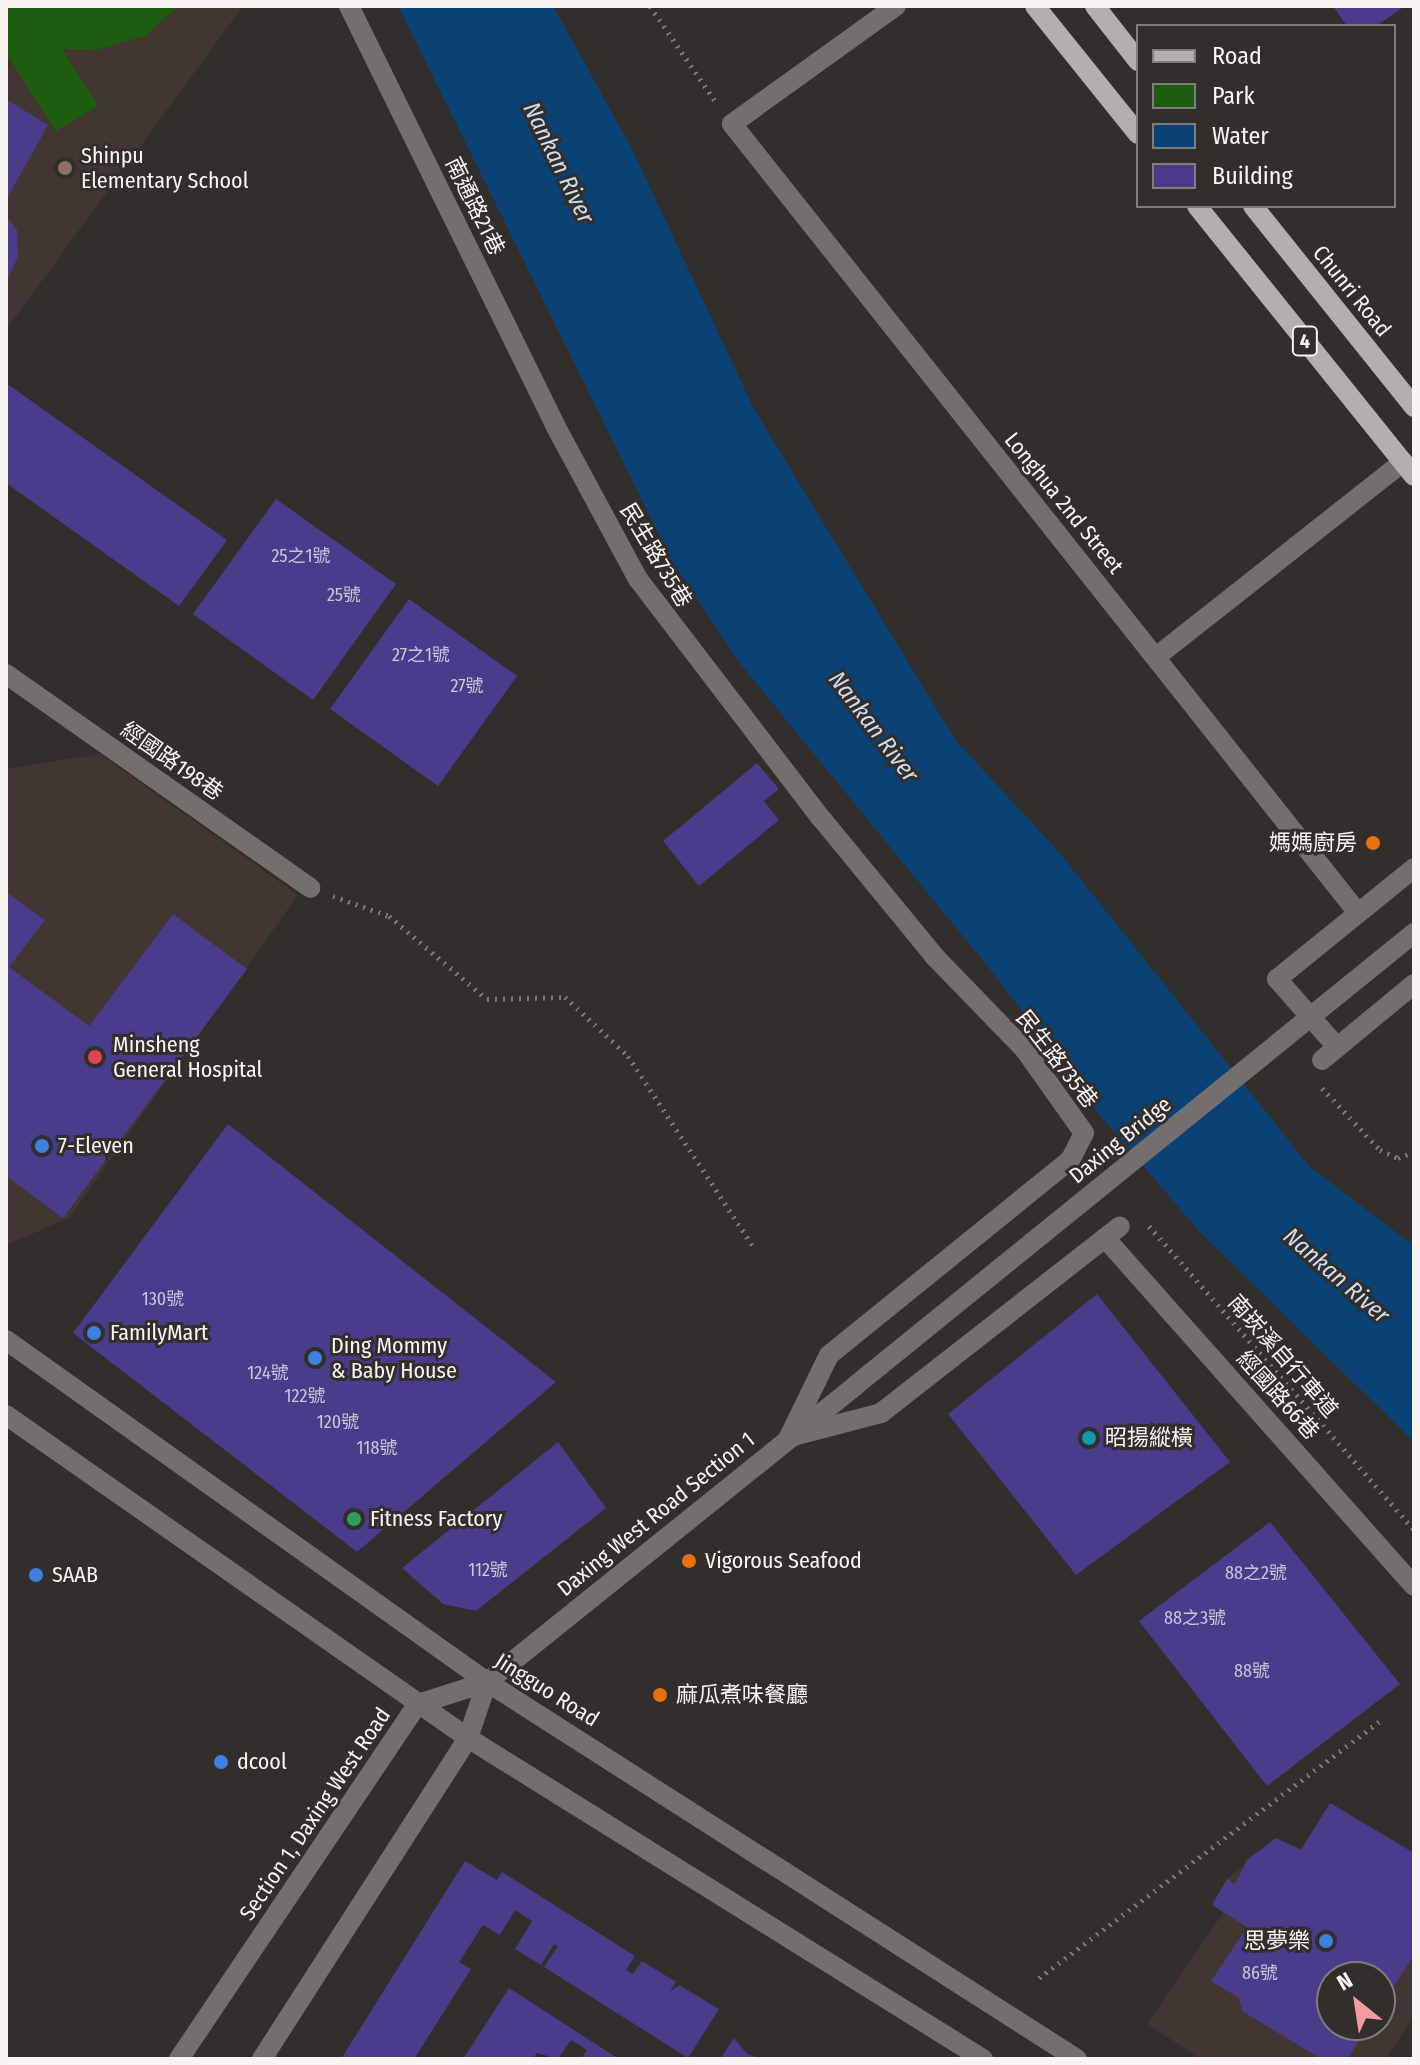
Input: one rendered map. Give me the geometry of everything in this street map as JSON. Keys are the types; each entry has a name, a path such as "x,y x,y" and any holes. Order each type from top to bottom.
{"main road":[{"path":"1035,6 1136,132"},
{"path":"1095,6 1136,58"},
{"name":"4","path":"1199,208 1408,469"},
{"name":"Chunri Road","path":"1255,208 1414,407"}],"street":[{"name":"南通路21巷","path":"349,6 556,427"},
{"path":"732,124 896,6"},
{"name":"Longhua 2nd Street","path":"732,124 1358,913"},
{"name":"民生路735巷","path":"556,427 638,579 683,642 935,957 1025,1050 1084,1133 1070,1160 829,1355 789,1437"},
{"path":"1156,657 1408,469"},
{"name":"經國路198巷","path":"6,674 310,888"},
{"path":"1414,868 1277,979 1330,1054 1414,984"},
{"name":"Daxing Bridge","path":"856,1385 1414,933"},
{"path":"789,1437 881,1413 1113,1232"},
{"name":"經國路66巷","path":"1113,1232 1414,1586"},
{"name":"Jingguo Road","path":"6,1340 487,1682 1077,2059"},
{"name":"Daxing West Road Section 1","path":"487,1682 856,1385"},
{"path":"6,1415 468,1738 983,2059"},
{"path":"262,2059 468,1738 487,1682"},
{"name":"Section 1, Daxing West Road","path":"179,2059 418,1704 487,1682"}],"path":[{"path":"650,6 732,124"},
{"path":"310,888 389,916 487,999 565,997 628,1056 755,1249"},
{"path":"1321,1086 1380,1150 1398,1158 1414,1152"},
{"name":"南崁溪自行車道","path":"1113,1232 1132,1221 1146,1223 1414,1530"},
{"path":"1039,1978 1380,1721"}],"shaded area":[{"name":"Shinpu Elementary School","path":"6,6 243,6 6,330"},
{"name":"Minsheng General Hospital","path":"100,754 298,895 69,1218 6,1245 6,769"},
{"name":"思夢樂","path":"1330,1803 1414,1853 1414,2017 1385,2059 1201,2059 1147,2024 1223,1913 1212,1905 1227,1879 1276,1838 1301,1849"}],"green space":[{"path":"6,6 178,6 147,35 96,50 62,49 98,106 56,131 6,53"}],"water":[{"name":"Nankan River","path":"398,6 553,6 631,147 754,409 956,741 1058,851 1309,1166 1414,1246 1414,1442 1198,1230 1098,1113 993,973 738,661 672,561"}],"building":[{"path":"1333,6 1405,6 1379,24 1346,24"},
{"path":"6,99 48,125 6,200"},
{"path":"6,216 17,230 18,256 6,284"},
{"path":"6,383 227,540 179,606 6,483"},
{"path":"276,499 396,584 313,700 193,614"},
{"path":"409,599 517,676 438,786 330,709"},
{"path":"757,763 779,789 764,801 779,820 699,886 663,841"},
{"name":"Minsheng General Hospital","path":"6,892 45,920 9,967 89,1026 173,914 247,969 63,1218 6,1176"},
{"name":"Ding Mommy & Baby House","path":"228,1124 556,1382 357,1552 73,1333"},
{"name":"昭揚縱橫","path":"1097,1294 1230,1462 1076,1575 948,1414"},
{"path":"558,1442 606,1508 476,1611 443,1604 402,1568"},
{"path":"1270,1522 1400,1684 1267,1786 1139,1621"},
{"name":"思夢樂","path":"1330,1803 1414,1853 1414,1955 1396,1983 1396,1961 1316,1961 1316,2041 1359,2041 1347,2059 1321,2059 1242,2011 1239,1998 1211,1981 1247,1927 1212,1905 1227,1879 1235,1884 1247,1860 1276,1838 1301,1850"},
{"path":"465,1861 497,1880 502,1872 635,1956 626,1970 633,1974 642,1961 676,1982 670,1992 679,1985 719,2009 688,2058 544,1967 558,1946 554,1944 541,1965 515,1949 532,1921 515,1910 500,1935 483,1925 459,1962 471,1969 414,2059 341,2059"},
{"path":"509,1988 619,2059 581,2059 587,2050 571,2040 558,2059 537,2053 532,2059 463,2059"},
{"path":"734,2038 747,2054 761,2059 720,2059"}],"place":[{"name":"Shinpu Elementary School","path":"65,168"},
{"name":"媽媽廚房","path":"1373,843"},
{"name":"Minsheng General Hospital","path":"95,1057"},
{"name":"7-Eleven","path":"42,1146"},
{"name":"FamilyMart","path":"94,1333"},
{"name":"Ding Mommy & Baby House","path":"315,1358"},
{"name":"昭揚縱橫","path":"1089,1438"},
{"name":"Fitness Factory","path":"354,1519"},
{"name":"Vigorous Seafood","path":"689,1561"},
{"name":"SAAB","path":"36,1575"},
{"name":"麻瓜煮味餐廳","path":"660,1695"},
{"name":"dcool","path":"221,1762"},
{"name":"思夢樂","path":"1326,1941"}]}
